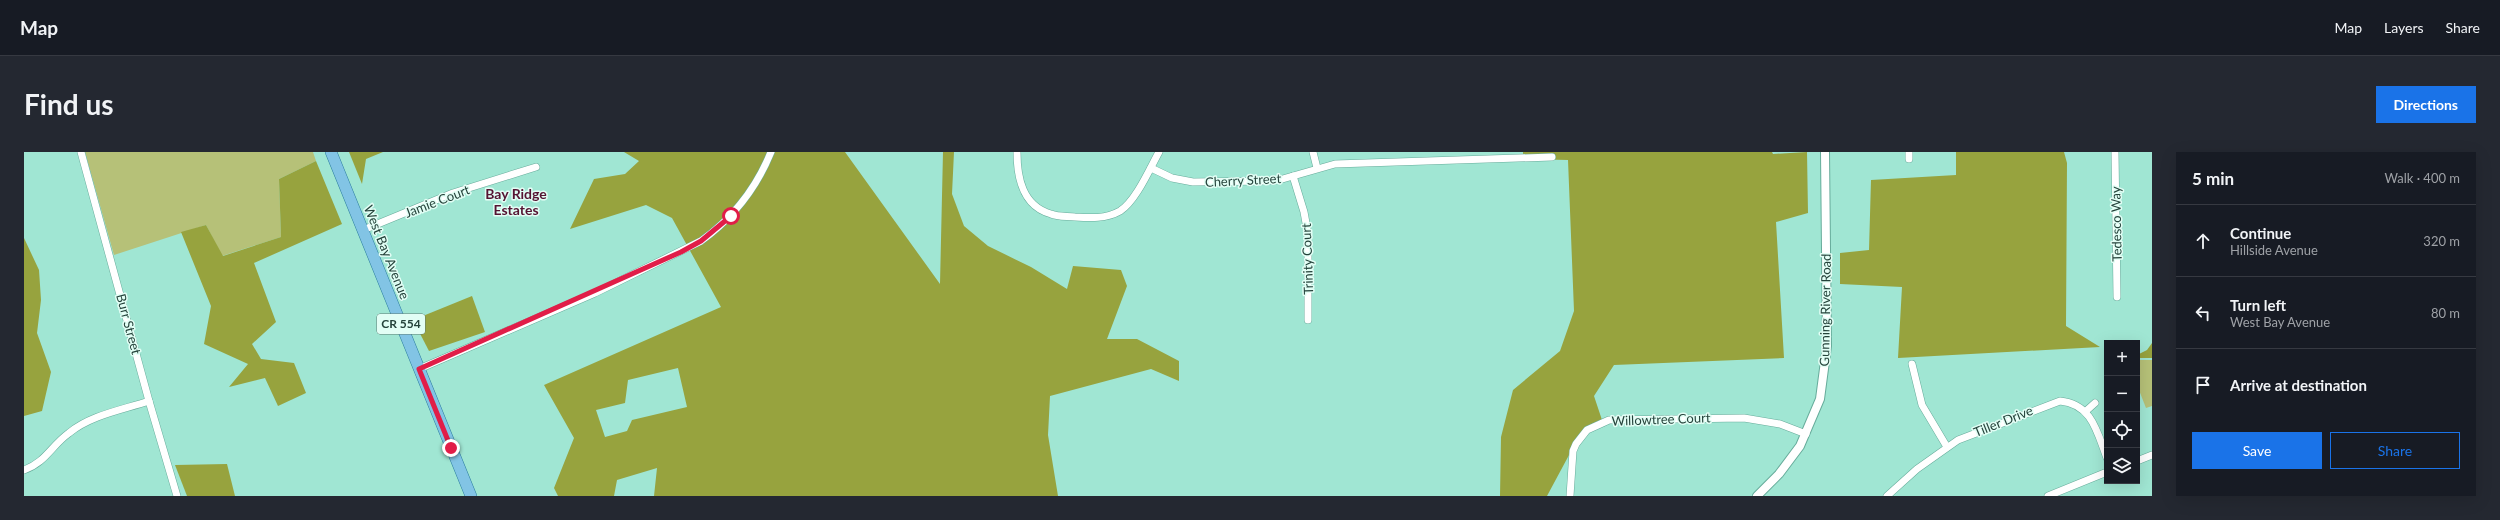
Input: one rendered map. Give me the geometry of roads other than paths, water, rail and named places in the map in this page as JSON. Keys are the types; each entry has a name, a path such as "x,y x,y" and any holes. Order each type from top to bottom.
{"main road":[{"name":"West Bay Avenue","path":"331,152 471,496"}],"street":[{"name":"Burr Street","path":"81,152 149,401 177,496"},
{"path":"419,369 594,293 701,241 717,230 743,203 759,178 771,152"},
{"path":"1017,152 1017,175 1025,195 1036,206 1050,214 1090,218 1105,217 1120,211 1129,203 1151,168 1159,152"},
{"path":"1313,152 1317,168"},
{"path":"1478,152 1478,160"},
{"name":"Gunning River Road","path":"1757,496 1779,474 1800,446 1820,399 1827,346 1825,152"},
{"name":"Tedesco Way","path":"2115,152 2117,297"},
{"name":"Cherry Street","path":"1151,168 1172,178 1193,182 1279,180 1317,168 1346,163 1552,157"},
{"name":"Jamie Court","path":"363,230 453,193 536,167"},
{"name":"Trinity Court","path":"1293,176 1304,212 1308,234 1308,320"},
{"path":"1912,364 1915,385 1922,405 1947,446"},
{"path":"24,470 42,461 67,434 81,425 149,401"},
{"name":"Tiller Drive","path":"1886,496 1917,469 1947,446 1980,430 2050,403 2060,401 2073,403 2086,411"},
{"path":"2095,403 2086,411 2092,418 2104,450"},
{"name":"Willowtree Court","path":"1570,496 1573,451 1576,444 1587,430 1609,420 1744,418 1780,424 1806,434"},
{"path":"2140,459 2152,455"},
{"path":"2048,496 2104,473"}],"district":[{"name":"Bay Ridge Estates","path":"516,202"}]}
